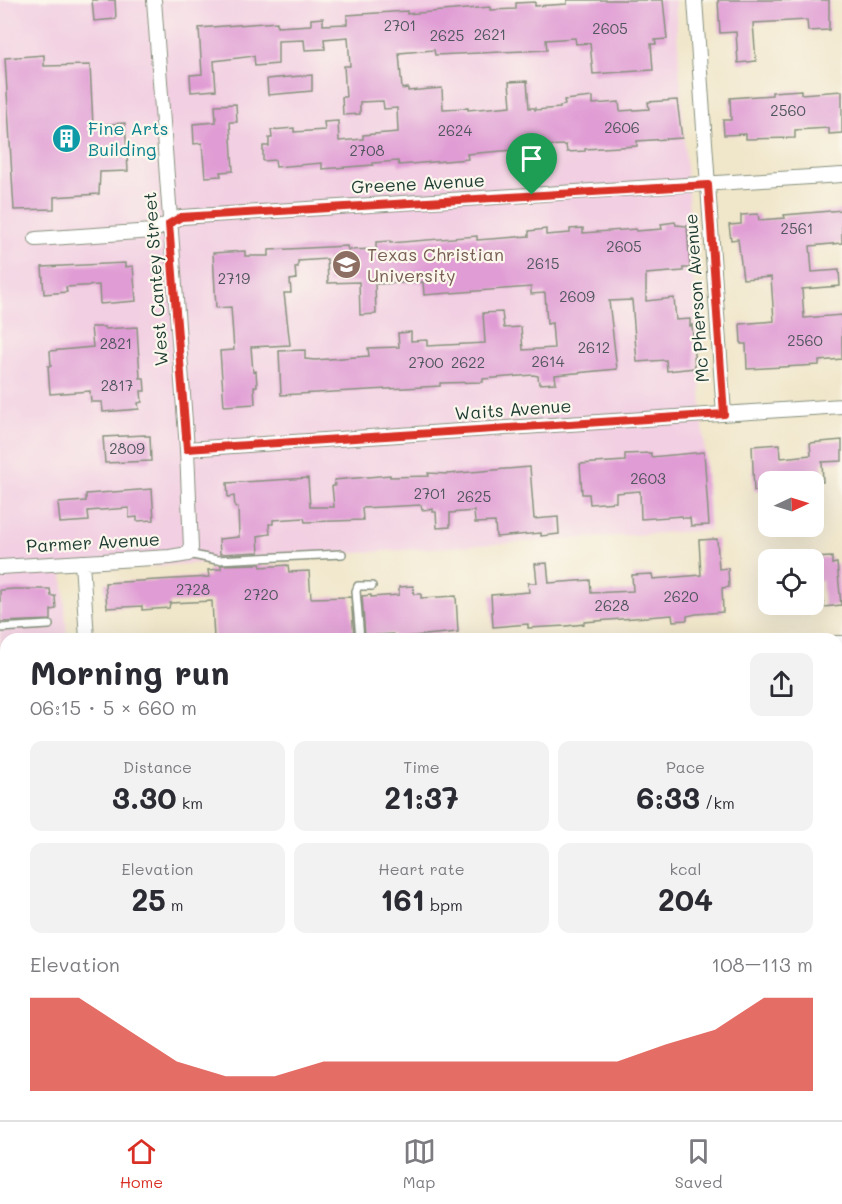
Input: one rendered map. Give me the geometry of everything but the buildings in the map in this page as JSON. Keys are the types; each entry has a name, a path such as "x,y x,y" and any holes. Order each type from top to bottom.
{"street":[{"path":"154,0 162,0"},
{"name":"West Cantey Street","path":"154,0 187,449 191,548 188,554"},
{"name":"Mc Pherson Avenue","path":"695,0 724,414"},
{"name":"Greene Avenue","path":"36,239 153,231 181,217 842,175"},
{"name":"Waits Avenue","path":"187,449 842,406"},
{"name":"Parmer Avenue","path":"0,567 188,554"},
{"path":"82,562 87,633"}],"lane":[{"path":"188,554 217,560 342,554"},
{"path":"360,633 356,591 358,586 372,586"},
{"path":"0,628 49,625"}],"shaded area":[{"name":"Texas Christian University","path":"0,0 675,0 710,530 63,572 67,633 0,633"}],"place":[{"name":"Fine Arts Building","path":"67,139"},
{"name":"Texas Christian University","path":"346,265"}],"route":[{"path":"708,185 724,414 187,449 169,224 181,217 532,195 708,185"}]}
